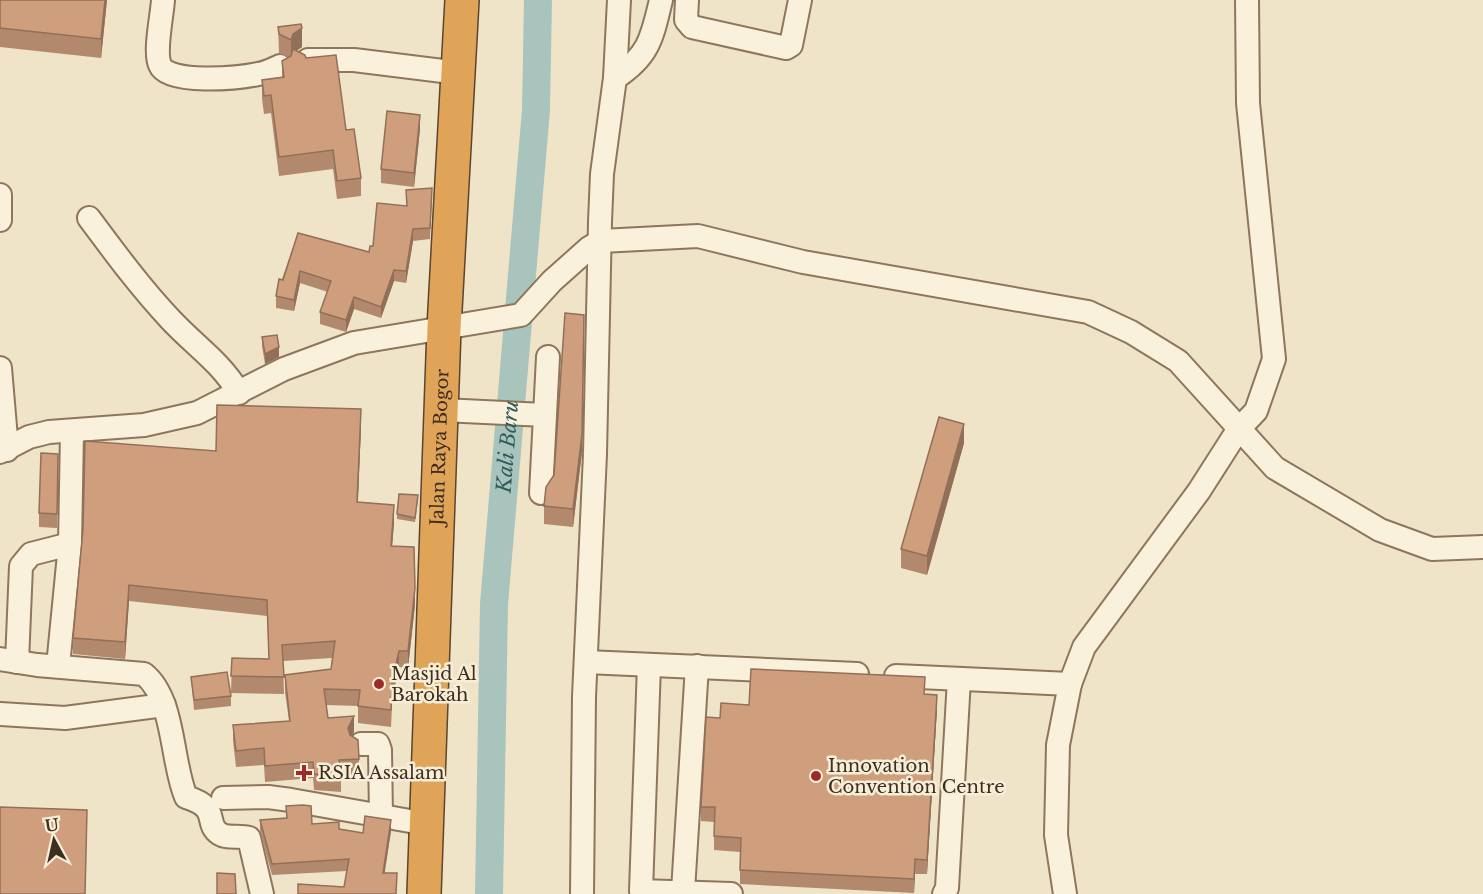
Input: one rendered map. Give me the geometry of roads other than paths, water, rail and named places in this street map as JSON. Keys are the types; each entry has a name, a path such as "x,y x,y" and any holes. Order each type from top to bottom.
{"highway":[{"name":"Jalan Raya Bogor","path":"443,894 466,411 455,326 462,0"},
{"name":"Jalan Raya Bogor","path":"455,326 481,0"},
{"name":"Jalan Raya Bogor","path":"424,894 427,824 466,411"}],"street":[{"path":"163,0 158,63 166,74 178,78 240,76 260,74 280,66"},
{"path":"582,894 586,662 602,174 615,78 619,0"},
{"path":"615,78 635,65 652,38 661,0"},
{"path":"687,0 686,20 692,27 786,48 791,45 800,0"},
{"path":"1065,894 1056,835 1058,745 1070,684 1084,647 1199,491 1238,430 1256,411 1274,359 1248,104 1247,0"},
{"path":"304,60 354,60 459,73"},
{"path":"0,195 0,220"},
{"path":"89,218 135,282 174,324 217,361 239,393"},
{"path":"0,368 3,451 29,437 49,432 72,432 171,421 197,413 284,369 354,344 511,316 589,248 601,241 698,236 803,262 1088,312 1131,332 1178,361 1238,430 1275,468 1380,530 1432,549 1483,547"},
{"path":"542,493 538,414 548,357"},
{"path":"466,411 538,414"},
{"path":"58,666 70,544 72,432"},
{"path":"70,544 31,554 21,566 9,660 144,674 152,680 164,705 179,783 186,797 203,802 208,808 217,832 223,836 249,838 262,894"},
{"path":"586,662 1070,684"},
{"path":"650,665 641,891 731,894"},
{"path":"683,891 698,666"},
{"path":"944,894 947,888 959,679"},
{"path":"0,714 65,717 120,713 164,705"},
{"path":"361,744 378,744 380,750 381,816"},
{"path":"223,798 268,797 427,824"}],"waterway":[{"name":"Kali Baru","path":"489,894 494,604 536,110 538,0"}],"place":[{"name":"Masjid Al Barokah","path":"379,684"},
{"name":"RSIA Assalam","path":"304,773"},
{"name":"Innovation Convention Centre","path":"816,776"}]}
